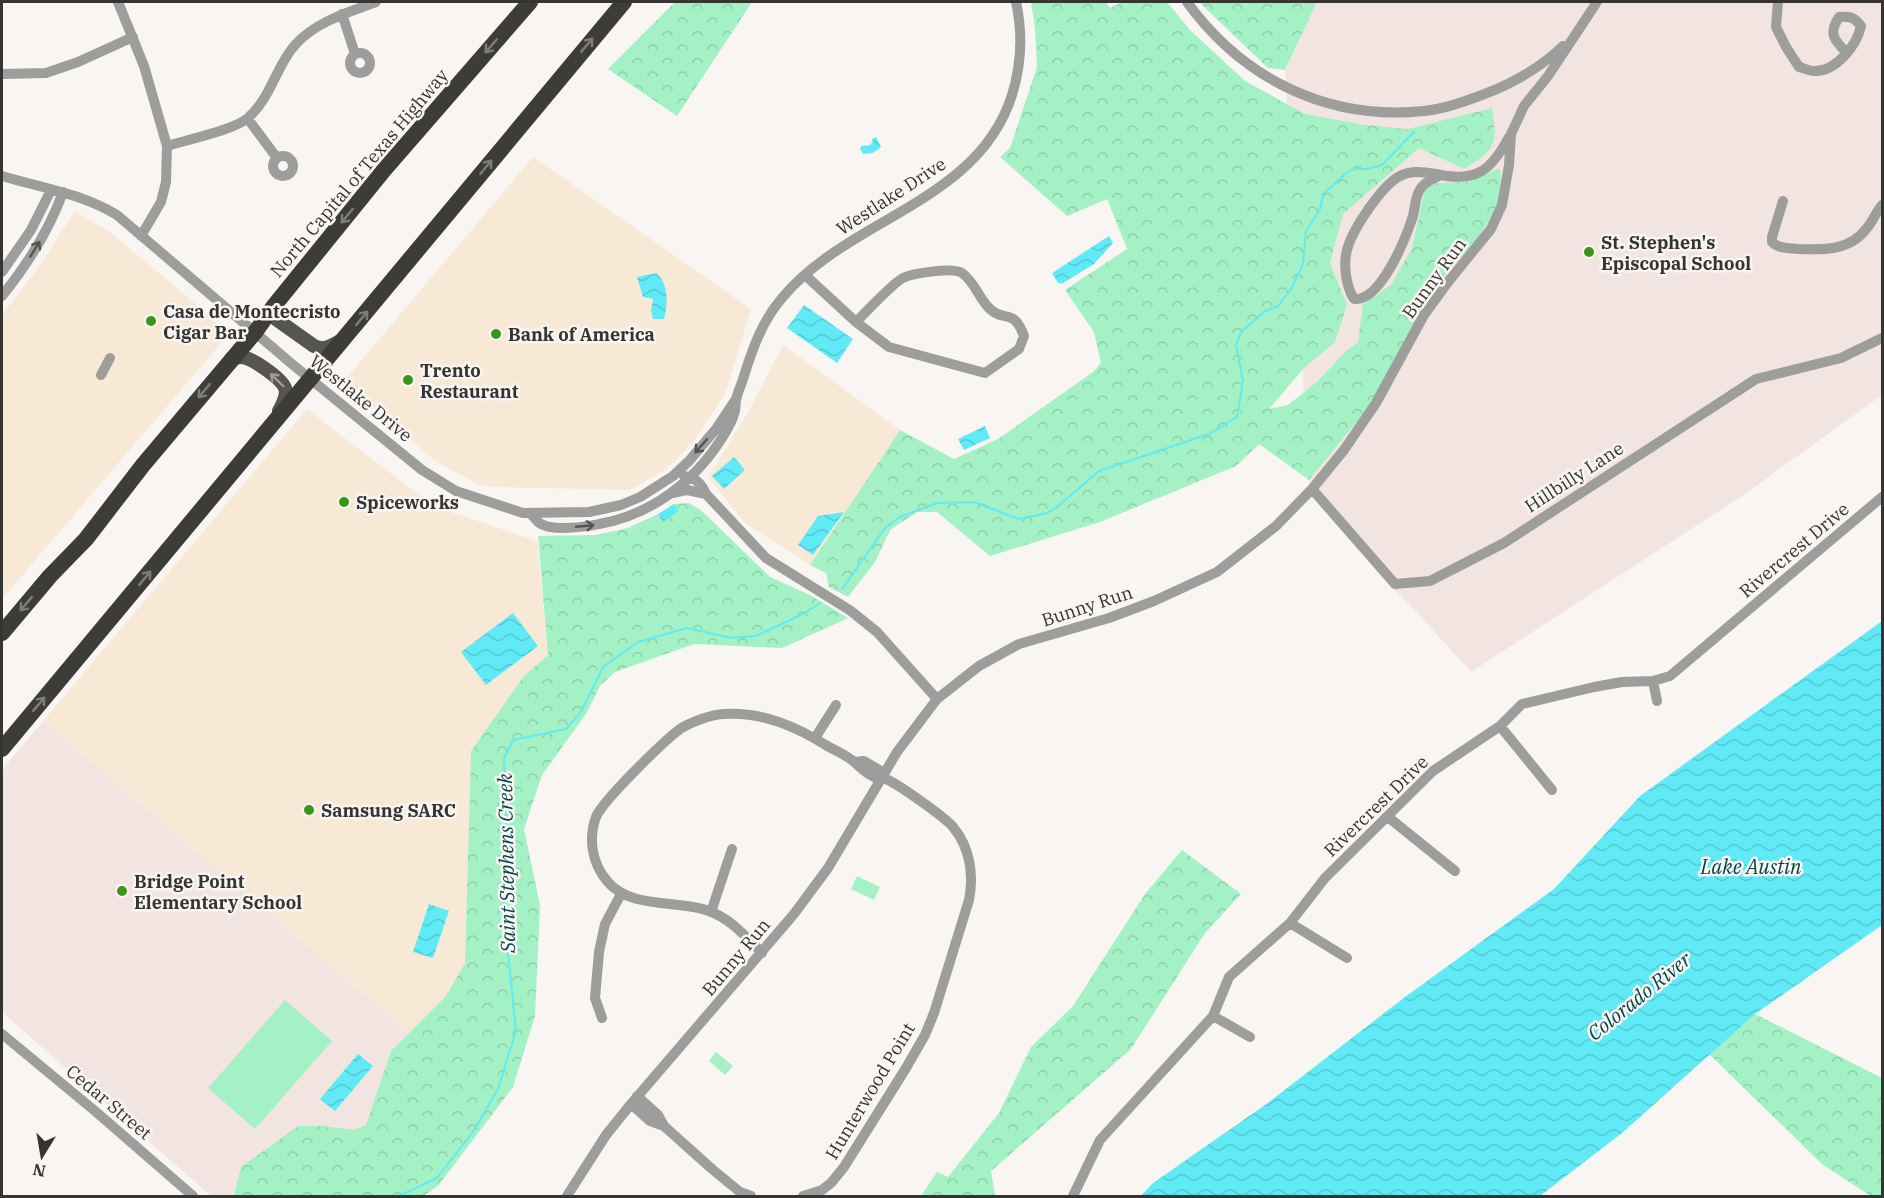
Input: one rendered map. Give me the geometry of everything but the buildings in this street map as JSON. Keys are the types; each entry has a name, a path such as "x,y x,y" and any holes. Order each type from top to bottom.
{"highway":[{"name":"North Capital of Texas Highway","path":"2,633 50,576 86,539 143,465 256,331 384,170 530,2"},
{"path":"2,749 624,2"}],"main road":[{"path":"273,307 276,319 319,349 326,349 344,339"},
{"path":"231,359 241,357 249,359 276,377 285,387 283,404 271,426"}],"street":[{"path":"118,2 152,90 166,146 166,182 161,202 141,236"},
{"path":"166,146 217,132 248,119 269,91 295,45 309,33 342,14 376,2"},
{"name":"Westlake Drive","path":"531,514 541,525 588,526 631,515 670,494 690,477 717,446 732,422 736,399 753,347 781,299 805,274 842,248 945,184 972,161 998,128 1007,112 1019,75 1022,39 1016,2"},
{"path":"1187,2 1204,25 1223,44 1251,68 1280,84 1320,101 1357,109 1389,112 1426,111 1462,102 1504,87 1540,65 1576,33 1597,2"},
{"path":"1778,2 1776,27 1799,67 1815,71 1833,66 1847,52"},
{"path":"342,14 355,54"},
{"name":"Bunny Run","path":"567,1197 601,1143 634,1100 794,914 828,868 897,752 937,699 979,666 1019,644 1109,618 1154,601 1217,572 1276,526 1311,489 1344,450 1377,403 1424,315 1491,230 1502,206 1509,165 1511,134 1524,106 1548,76 1576,33"},
{"path":"2,74 46,73 78,63 133,37"},
{"path":"248,119 277,158"},
{"path":"1441,176 1426,182 1420,190 1413,218 1387,274 1373,291 1358,300 1354,299 1350,293 1346,271 1347,250 1355,231 1373,203 1399,176 1411,172 1458,177 1478,174 1498,159 1511,134"},
{"name":"Westlake Drive","path":"2,176 95,202 117,215 422,470 456,492 531,514 609,509 640,497 673,476 702,445 736,399"},
{"path":"2,272 32,230 51,190"},
{"path":"2,296 17,278 53,219 63,192"},
{"path":"1783,201 1772,242 1783,248 1825,250 1843,247 1854,240 1867,229 1882,205"},
{"path":"805,274 856,322 889,347 985,373 1019,349 1024,336 1019,323 991,310 969,279 959,271 950,269 903,278 856,322"},
{"name":"Hillbilly Lane","path":"1311,489 1395,584 1430,581 1504,543 1756,379 1841,358 1882,338"},
{"path":"101,375 110,358"},
{"path":"673,476 690,477 703,486 706,494 766,558 851,611 877,632 937,699"},
{"path":"670,494 687,490 706,494"},
{"name":"Rivercrest Drive","path":"1073,1197 1100,1140 1213,1016 1229,977 1290,924 1325,878 1433,771 1500,726 1522,704 1594,687 1622,682 1653,681 1670,676 1882,497"},
{"path":"1653,681 1657,701"},
{"path":"815,738 836,705"},
{"name":"Hunterwood Point","path":"621,894 608,882 597,866 592,845 596,818 602,806 665,742 682,728 721,714 746,714 778,721 815,738 854,762 859,768 877,778 883,778 936,812 953,826 962,840 971,870 972,886 931,1019 906,1068 844,1167 822,1190 804,1197"},
{"path":"1500,726 1552,790"},
{"path":"1388,817 1455,871"},
{"path":"711,912 732,849"},
{"path":"602,1018 595,998 598,952 605,924 621,894 711,912 729,920 762,952"},
{"path":"1290,924 1347,958"},
{"path":"1213,1016 1250,1037"},
{"name":"Cedar Street","path":"2,1034 95,1111 193,1197"},
{"path":"634,1100 658,1115 664,1126 740,1192 751,1197"}],"shaded area":[{"name":"St. Stephen's Episcopal School","path":"1317,2 1882,2 1882,395 1742,496 1471,672 1395,591 1309,480 1285,71"},
{"path":"533,157 751,309 725,394 693,442 665,470 630,490 479,485 435,461 344,381"},
{"path":"75,211 110,232 229,334 2,599 2,315 38,268"},
{"path":"783,345 900,430 810,565 745,523 708,477 746,416"},
{"path":"307,409 433,506 537,541 548,655 524,676 471,751 465,963 446,996 409,1033 43,721"},
{"name":"Bridge Point Elementary School","path":"43,721 409,1033 366,1125 257,1196 211,1196 2,1012 2,770"}],"green space":[{"path":"675,2 752,2 677,116 608,69"},
{"path":"1031,2 1106,2 1110,8 1122,2 1167,2 1190,30 1245,81 1305,114 1365,125 1408,129 1492,108 1494,139 1489,151 1475,162 1464,169 1419,148 1343,214 1330,263 1347,305 1335,342 1304,368 1269,409 1288,405 1318,381 1346,351 1358,342 1363,304 1391,285 1412,248 1425,189 1436,183 1466,182 1500,168 1498,207 1475,242 1431,290 1373,402 1309,480 1259,444 1236,466 1100,522 990,556 937,512 917,512 890,530 875,562 848,597 829,587 826,573 810,565 900,430 954,459 998,439 1093,372 1101,363 1094,332 1065,290 1127,249 1107,199 1067,216 1000,157 1010,148 1037,67"},
{"path":"1199,2 1317,2 1285,70 1268,68"},
{"path":"689,503 702,511 770,577 810,595 848,618 782,648 694,644 615,672 600,686 586,714 542,775 524,829 540,905 535,1016 513,1087 438,1186 423,1196 234,1196 241,1167 298,1126 354,1130 366,1125 391,1051 446,996 465,963 471,751 524,676 548,655 538,536 596,535 628,528 658,514 663,521 679,511 674,504"},
{"path":"1182,850 1241,894 1205,933 1131,1049 991,1171 995,1196 921,1196 937,1172 948,1177 999,1113 1031,1047 1073,1006 1145,894"},
{"path":"857,876 880,887 874,900 851,889"},
{"path":"285,1000 332,1041 255,1129 208,1088"},
{"path":"1755,1014 1882,1078 1882,1196 1871,1196 1823,1165 1709,1054"},
{"path":"716,1052 733,1066 725,1075 709,1061"}],"water":[{"path":"876,137 881,147 873,153 863,154 861,146 870,145 872,139"},
{"path":"1109,236 1113,243 1094,264 1063,283 1058,283 1052,273"},
{"path":"656,273 665,288 667,301 664,319 653,319 651,311 653,299 643,297 637,277"},
{"path":"804,305 853,339 837,363 787,328"},
{"path":"985,426 990,438 964,450 958,439"},
{"path":"734,457 745,470 724,489 712,476"},
{"path":"674,504 679,511 663,522 658,514"},
{"path":"844,512 813,555 798,545 818,516"},
{"path":"513,613 538,646 486,685 461,652"},
{"name":"Lake Austin","path":"1882,621 1882,925 1755,1014 1622,1133 1540,1196 1141,1196 1153,1183 1265,1105 1405,997 1554,889 1640,796"},
{"path":"429,904 449,911 433,958 413,952"},
{"path":"358,1054 373,1066 335,1111 320,1099"}],"waterway":[{"name":"Saint Stephens Creek","path":"842,589 885,528 900,517 937,503 974,502 1019,519 1047,513 1099,471 1209,434 1237,417 1243,381 1236,345 1241,332 1265,311 1278,306 1291,289 1303,264 1306,231 1320,209 1323,194 1353,169 1367,169 1382,165 1414,132"},
{"name":"Saint Stephens Creek","path":"399,1196 437,1178 473,1132 498,1089 516,1031 504,914 506,815 504,759 513,740 566,729 581,712 603,667 638,642 687,628 731,638 756,636 803,614 820,603"}],"place":[{"name":"St. Stephen's Episcopal School","path":"1589,252"},
{"name":"Casa de Montecristo Cigar Bar","path":"151,321"},
{"name":"Bank of America","path":"496,334"},
{"name":"Trento Restaurant","path":"408,380"},
{"name":"Spiceworks","path":"344,502"},
{"name":"Samsung SARC","path":"309,810"},
{"name":"Bridge Point Elementary School","path":"122,891"}],"water label":[{"name":"Colorado River","path":"1639,996"}]}
